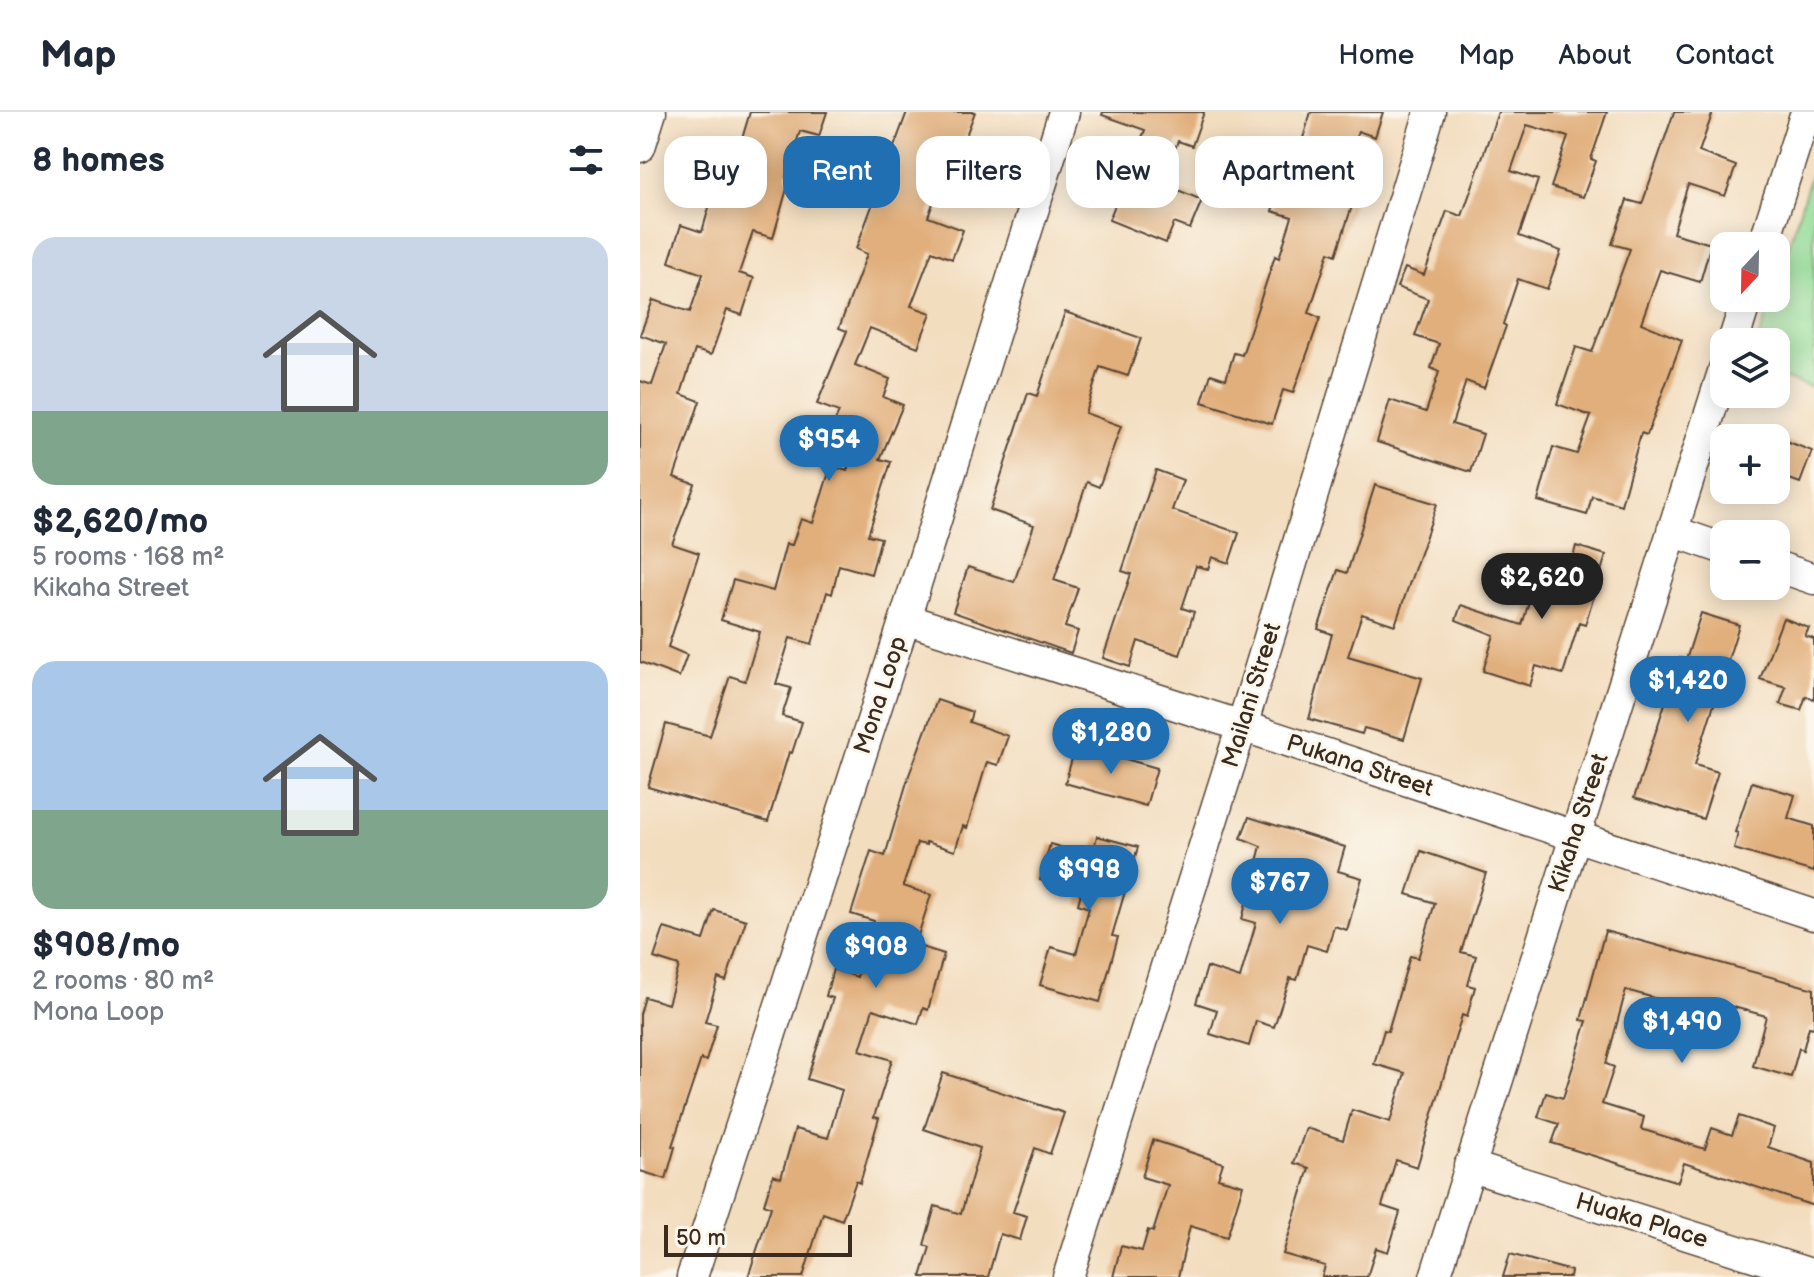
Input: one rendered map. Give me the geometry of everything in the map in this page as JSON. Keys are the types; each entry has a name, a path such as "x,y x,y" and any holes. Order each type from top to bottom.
{"street":[{"path":"640,147 651,112"},
{"name":"Mona Loop","path":"692,1277 905,619 1064,112"},
{"name":"Mailani Street","path":"1068,1277 1242,726 1430,112"},
{"path":"1767,232 1806,112"},
{"name":"Kikaha Street","path":"1435,1277 1711,408"},
{"path":"1672,531 1710,544"},
{"path":"1790,571 1814,579"},
{"name":"Pukana Street","path":"905,619 1242,726 1814,915"},
{"name":"Huaka Place","path":"1469,1166 1814,1275"}],"green space":[{"path":"1814,165 1814,388 1790,380 1790,328 1762,328 1768,312 1790,312 1790,241"}],"building":[{"path":"750,112 827,112 819,136 800,131 798,136 783,136 783,203 773,238 753,232 739,273 754,278 742,315 727,310 711,355 695,350 681,394 700,401 674,477 695,484 672,544 699,553 668,647 687,655 679,677 640,662 640,381 652,385 666,344 640,335 653,300 690,312 703,274 669,262 681,225 702,232 709,208 767,208 767,136 743,136"},
{"path":"907,112 975,112 966,136 916,136 916,208 931,208 928,217 963,230 952,259 932,251 911,306 931,313 918,347 870,328 855,365 890,379 883,397 903,405 880,459 891,462 868,535 881,538 871,574 839,565 832,594 827,592 812,644 790,638 776,684 791,688 782,716 802,722 792,753 789,752 768,822 648,787 666,724 710,736 730,676 745,681 760,632 721,620 733,580 773,591 786,544 792,545 801,519 813,523 831,466 847,471 858,433 834,423 839,412 817,404 847,331 839,328 867,254 856,249 871,208 900,208 898,136"},
{"path":"1103,112 1204,112 1192,146 1179,141 1179,136 1143,136 1145,130 1102,115"},
{"path":"1311,112 1383,112 1375,136 1358,131 1356,136 1304,136"},
{"path":"1498,112 1607,112 1591,159 1596,161 1583,197 1551,187 1568,137 1527,125 1511,171 1538,180 1519,236 1561,251 1547,289 1518,279 1503,324 1506,326 1484,388 1466,381 1452,424 1483,434 1471,472 1377,442 1390,400 1426,412 1439,372 1431,368 1439,344 1415,336 1428,299 1397,287 1405,268 1424,275 1447,211 1462,216"},
{"path":"1674,112 1713,112 1699,152 1736,166 1725,196 1688,184 1673,233 1710,244 1700,282 1660,270 1641,323 1682,340 1647,435 1641,433 1621,505 1592,496 1587,515 1538,501 1553,447 1577,454 1591,416 1557,404 1576,347 1592,352 1630,249 1612,244 1627,200 1642,204"},
{"path":"1179,190 1195,197 1195,208 1199,208 1190,229 1174,223 1166,243 1109,220 1114,208 1179,208"},
{"path":"1273,208 1351,208 1336,255 1329,252 1309,313 1320,318 1293,393 1283,390 1272,424 1202,402 1211,374 1226,379 1234,353 1242,355 1275,256 1279,258 1292,217 1272,211"},
{"path":"1065,312 1141,338 1128,376 1100,367 1085,413 1121,426 1099,487 1087,482 1054,580 1078,588 1065,627 1078,631 1071,653 953,612 968,567 1014,582 1034,525 990,510 1028,393 1037,396"},
{"path":"1790,442 1812,451 1800,483 1790,479"},
{"path":"1156,470 1183,480 1172,510 1239,533 1229,563 1212,557 1208,569 1196,566 1182,608 1194,612 1180,655 1138,641 1130,667 1103,658 1131,574 1122,571"},
{"path":"1375,485 1437,504 1395,625 1362,614 1348,656 1422,678 1404,739 1364,728 1362,734 1309,719 1332,634 1318,629 1338,570 1347,573"},
{"path":"1576,546 1606,555 1585,625 1579,623 1563,674 1536,666 1530,686 1483,671 1494,635 1456,620 1461,605 1522,625 1537,575 1550,578 1555,563 1570,568"},
{"path":"1701,613 1739,625 1695,765 1718,772 1703,819 1634,798 1680,658 1686,660"},
{"path":"1783,618 1809,628 1805,636 1814,639 1814,699 1806,696 1801,710 1780,704 1786,687 1760,679"},
{"path":"937,700 972,712 969,722 1008,736 998,765 987,762 967,828 963,826 955,851 926,842 926,845 917,843 903,886 931,895 915,945 944,954 928,1010 923,1008 918,1024 873,1009 860,1050 892,1060 874,1117 879,1118 860,1183 856,1181 842,1220 823,1213 803,1277 748,1277 771,1207 764,1204 773,1175 781,1178 795,1129 828,1138 842,1090 807,1079 833,998 826,996 833,969 857,977 874,921 851,914 871,851 885,856 909,775"},
{"path":"1076,745 1157,768 1146,806 1065,783"},
{"path":"1752,782 1795,795 1788,818 1814,826 1814,872 1734,849 1738,833 1735,832"},
{"path":"1249,817 1345,847 1338,871 1362,878 1347,930 1334,926 1327,951 1307,945 1297,980 1290,978 1274,1027 1256,1021 1249,1046 1210,1034 1217,1010 1196,1003 1207,967 1240,978 1256,923 1242,919 1261,846 1241,838"},
{"path":"1097,836 1138,847 1112,936 1118,937 1100,1002 1040,985 1051,947 1076,954 1089,908 1078,904 1081,893 1040,880 1050,844 1092,856"},
{"path":"1421,851 1486,873 1461,952 1476,956 1468,985 1475,987 1467,1017 1462,1015 1417,1167 1396,1160 1382,1206 1400,1212 1388,1252 1376,1248 1367,1277 1322,1277 1325,1266 1283,1254 1309,1168 1294,1163 1306,1128 1343,1140 1352,1110 1390,1122 1405,1073 1374,1064 1384,1030 1388,1031 1410,956 1418,958 1435,903 1407,894"},
{"path":"714,910 746,920 726,981 718,978 705,1022 717,1025 706,1061 701,1059 672,1146 675,1147 666,1179 640,1171 640,1014 645,997 668,1004 679,966 654,958 664,928 704,940"},
{"path":"1605,931 1814,989 1814,1028 1809,1027 1803,1050 1799,1048 1791,1077 1753,1066 1766,1016 1719,1003 1707,1042 1671,1031 1679,1005 1626,990 1606,1064 1614,1067 1602,1104 1644,1117 1641,1129 1705,1149 1712,1128 1732,1135 1739,1116 1774,1128 1768,1147 1814,1163 1814,1206 1684,1163 1678,1182 1552,1143 1559,1124 1538,1117 1546,1093 1563,1098 1587,1021 1581,1020"},
{"path":"943,1073 1064,1113 1050,1154 1035,1148 1013,1212 1027,1216 1020,1240 1000,1234 988,1277 921,1277 930,1247 924,1245 935,1206 961,1214 980,1148 924,1129"},
{"path":"1153,1140 1223,1163 1218,1178 1243,1185 1227,1237 1190,1226 1178,1277 1113,1277 1121,1246 1142,1251 1148,1230 1153,1232 1168,1185 1142,1177"},
{"path":"1510,1254 1571,1271 1570,1277 1503,1277"}]}
